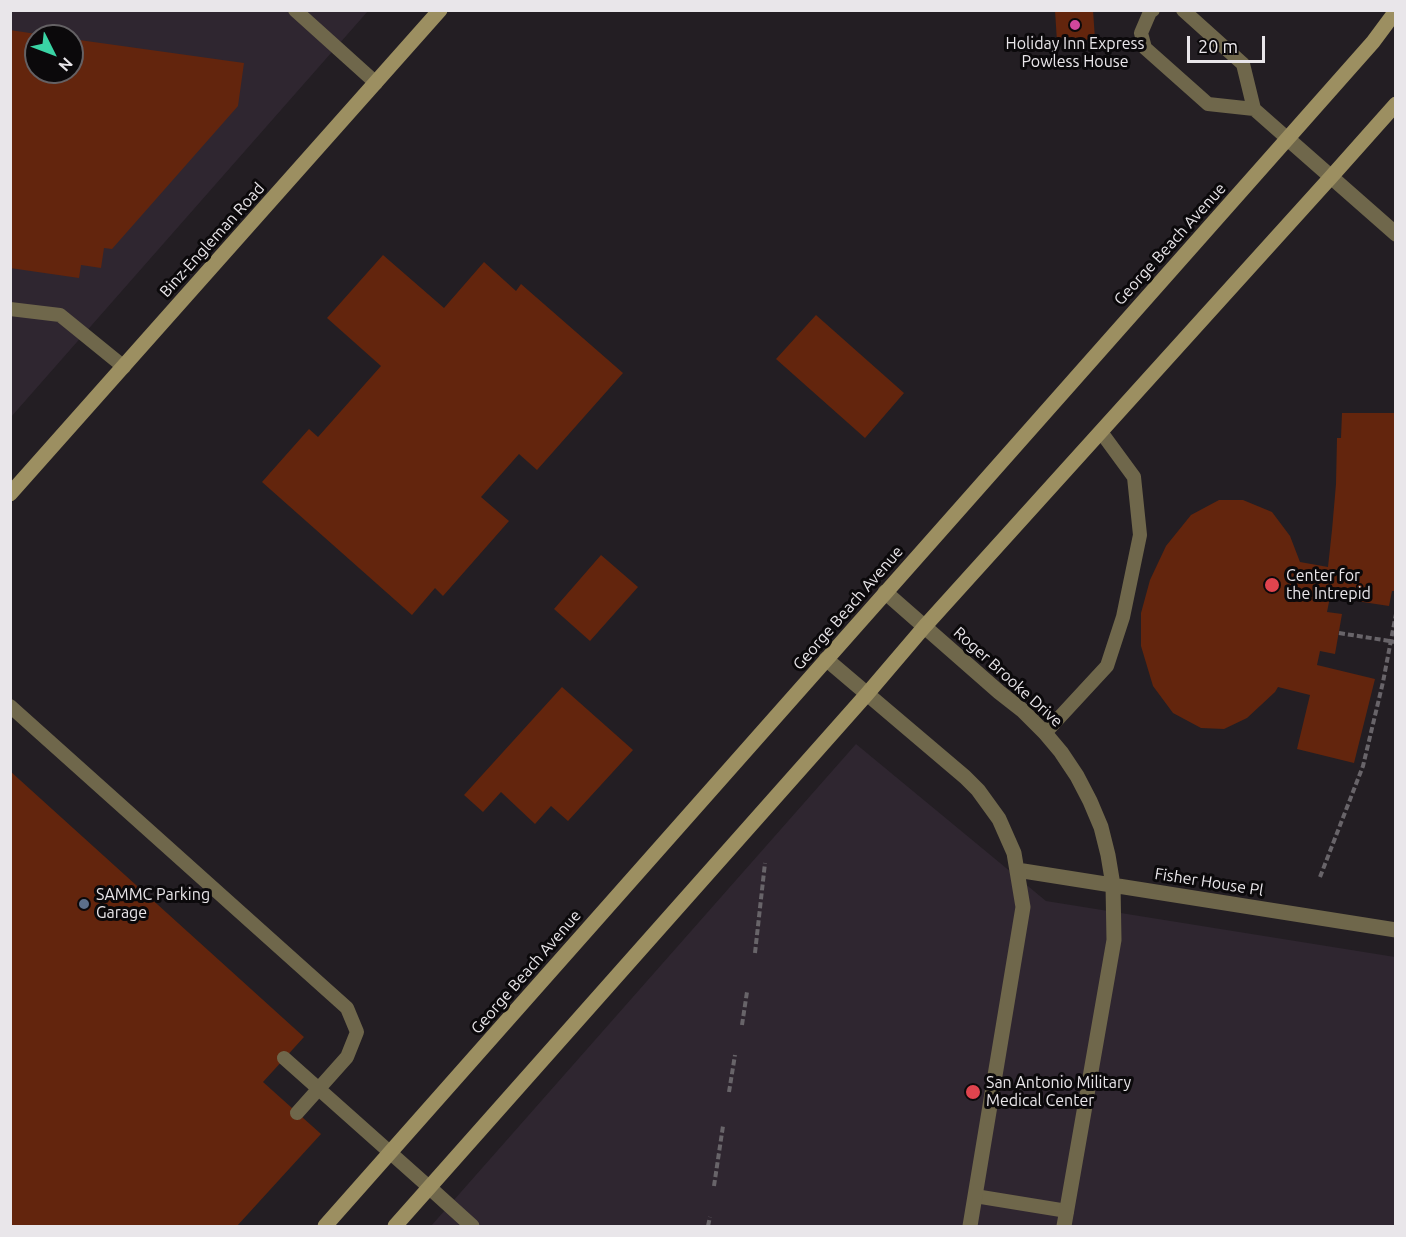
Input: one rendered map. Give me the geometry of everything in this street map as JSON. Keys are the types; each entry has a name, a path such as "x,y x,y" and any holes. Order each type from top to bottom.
{"street":[{"name":"Binz-Engleman Road","path":"10,494 440,10"},
{"name":"George Beach Avenue","path":"325,1227 1288,139 1373,42 1395,11"},
{"path":"395,1227 925,626 1395,104"},
{"path":"1288,139 1395,234"},
{"name":"Roger Brooke Drive","path":"885,592 1022,710 1045,733 1077,776 1101,827 1113,885 1114,940 1066,1219"},
{"path":"826,659 978,790 999,819 1014,853 1023,907 970,1227"},
{"name":"Fisher House Pl","path":"1017,870 1395,930"},
{"path":"430,1188 472,1227"}],"lane":[{"path":"295,10 376,83"},
{"path":"1153,10 1141,33 1145,48 1208,104 1254,109"},
{"path":"1183,10 1243,64 1254,109 1288,139"},
{"path":"10,309 60,315 124,367"},
{"path":"1045,733 1107,666 1123,617 1140,535 1134,477 1101,432"},
{"path":"10,706 347,1008 357,1032 347,1058 297,1113"},
{"path":"284,1058 430,1188"},
{"path":"975,1196 1066,1219"}],"path":[{"path":"1320,877 1363,766 1383,682 1395,614"},
{"path":"1339,633 1395,642"},
{"path":"755,953 765,863"},
{"path":"742,1025 747,992"},
{"path":"729,1092 735,1055"},
{"path":"714,1186 723,1126"},
{"path":"708,1227 710,1216"}],"shaded area":[{"path":"11,11 368,11 11,417"},
{"name":"San Antonio Military Medical Center","path":"856,744 1046,901 1395,957 1395,1226 431,1226"}],"building":[{"name":"Holiday Inn Express Powless House","path":"1055,10 1093,10 1095,39 1057,42"},
{"path":"10,30 24,32 24,84 84,84 84,41 244,63 238,106 112,249 104,248 101,268 81,265 79,278 10,268"},
{"path":"383,255 444,308 484,262 516,291 521,284 623,373 537,470 519,454 481,497 509,521 443,596 435,588 412,615 262,482 309,429 318,437 381,366 327,318"},
{"path":"816,315 904,393 865,438 776,359"},
{"name":"Center for the Intrepid","path":"1342,413 1396,413 1396,591 1392,591 1389,606 1330,597 1327,612 1342,614 1335,654 1320,651 1317,665 1375,679 1354,763 1297,749 1310,695 1278,687 1247,718 1224,729 1201,728 1173,713 1153,686 1141,646 1141,613 1150,580 1166,546 1191,515 1219,500 1243,500 1272,512 1290,536 1300,562 1328,567 1336,484 1337,438 1341,438"},
{"path":"601,555 638,587 590,641 554,609"},
{"path":"562,687 633,750 568,821 551,806 535,824 501,792 483,812 464,795"},
{"name":"SAMMC Parking Garage","path":"10,771 304,1037 263,1082 321,1134 237,1226 10,1226"}],"place":[{"name":"Holiday Inn Express Powless House","path":"1075,25"},
{"name":"Center for the Intrepid","path":"1272,585"},
{"name":"SAMMC Parking Garage","path":"84,904"},
{"name":"San Antonio Military Medical Center","path":"973,1092"}]}
